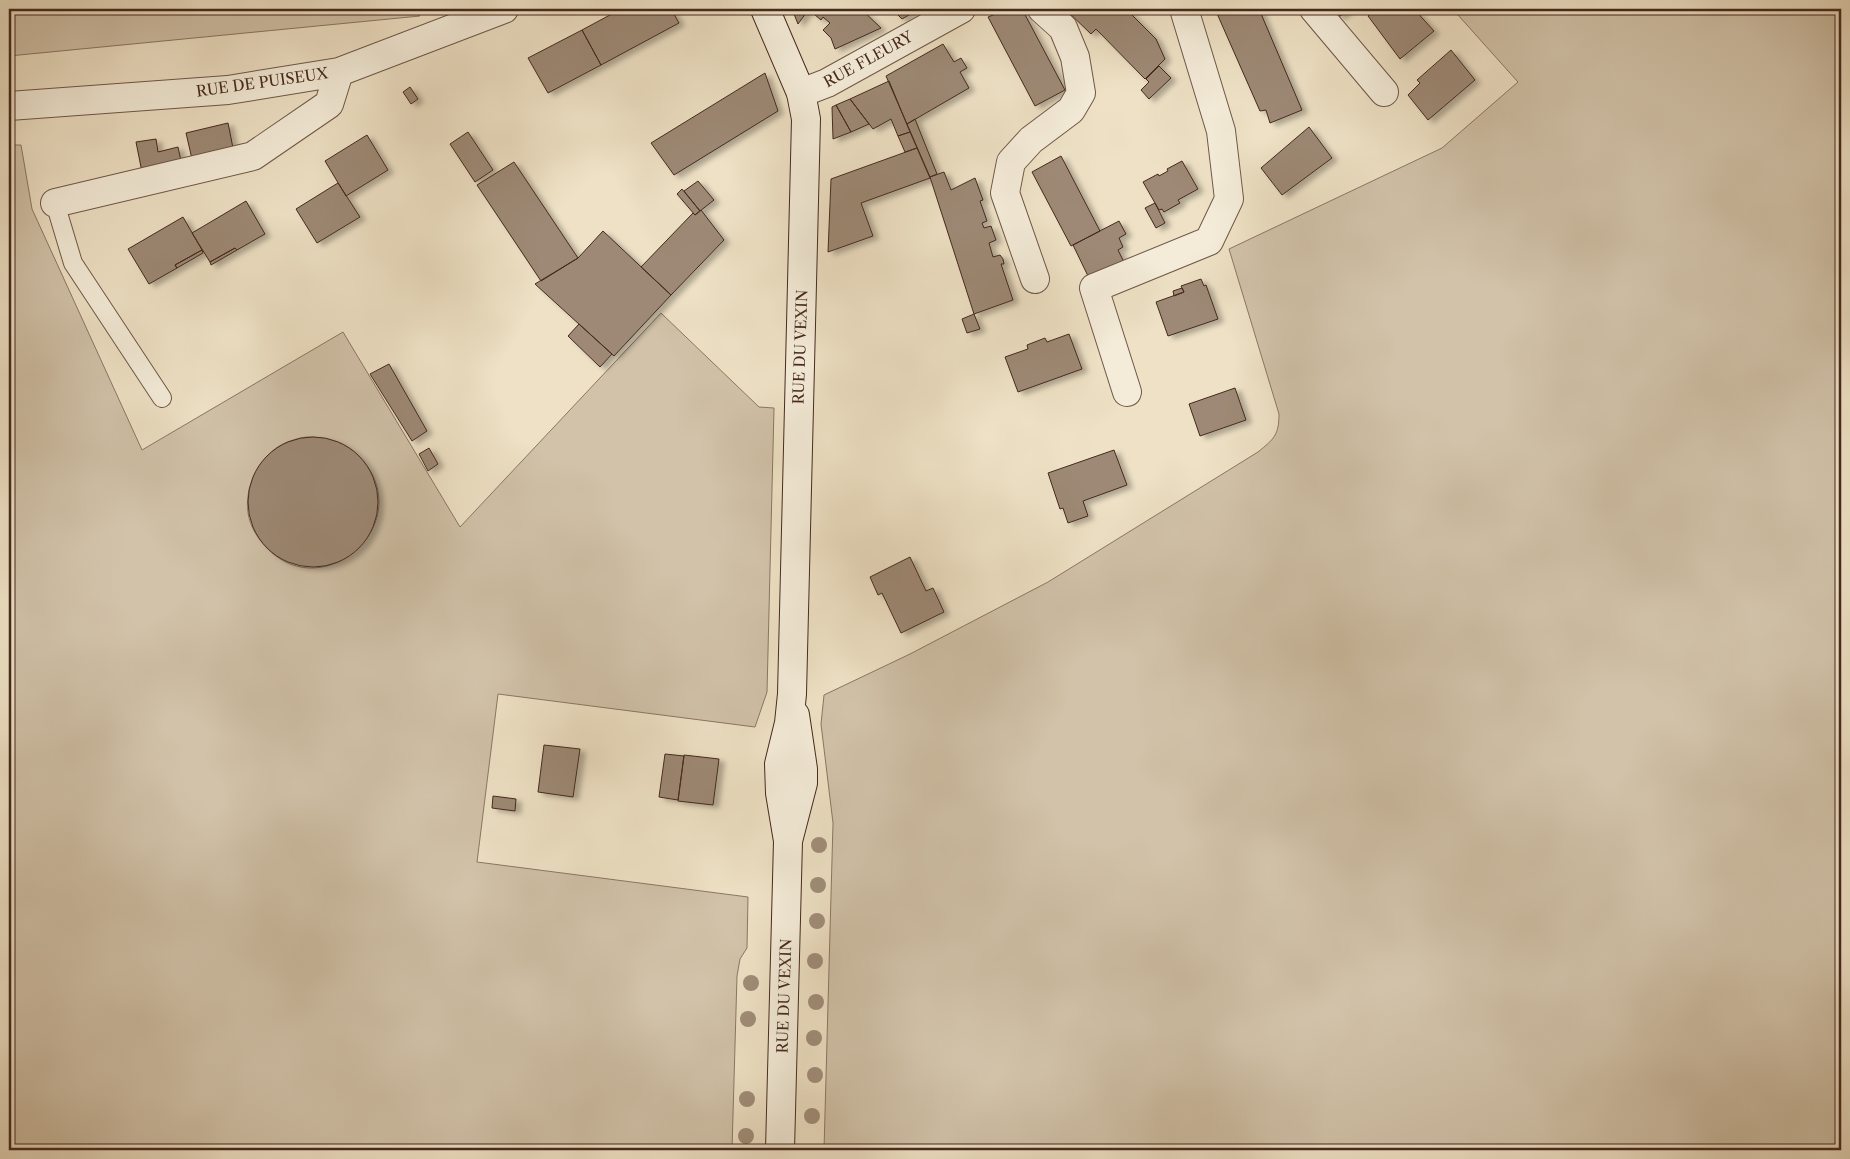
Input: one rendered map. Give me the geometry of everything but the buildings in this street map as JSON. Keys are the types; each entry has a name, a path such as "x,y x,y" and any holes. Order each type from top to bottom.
{"street":[{"name":"RUE DE PUISEUX","path":"9,106 228,90 339,72 504,9"},
{"name":"RUE DU VEXIN","path":"765,9 801,93 806,119 792,694 789,722 779,764 780,793 788,841 780,1150"},
{"name":"RUE FLEURY","path":"801,93 827,83 961,9"},
{"path":"1035,279 1005,193 1011,162 1031,140 1071,110 1081,93 1075,57 1062,28 1042,9"},
{"path":"1127,392 1094,288 1209,241 1229,199 1221,132 1184,9"},
{"path":"1314,9 1384,92"},
{"path":"55,203 253,156 329,104 339,72"}],"lane":[{"path":"55,203 73,263 162,398"}],"shaded area":[{"path":"9,9 413,9 420,16 9,56"},
{"path":"1463,9 1841,9 1841,1150 824,1150 833,823 821,724 824,695 910,654 1048,582 1258,452 1272,440 1277,432 1279,414 1229,249 1442,148 1518,82 1458,15"},
{"path":"9,145 21,145 32,209 142,450 343,332 460,527 661,313 759,407 774,408 767,692 755,727 498,694 477,862 748,897 747,948 740,959 737,976 732,1150 9,1150","holes":["306,437 323,438 345,445 363,461 377,487 378,512 368,536 351,554 329,565 304,567 278,558 256,534 248,512 249,488 259,466 275,449 286,443"]}]}
